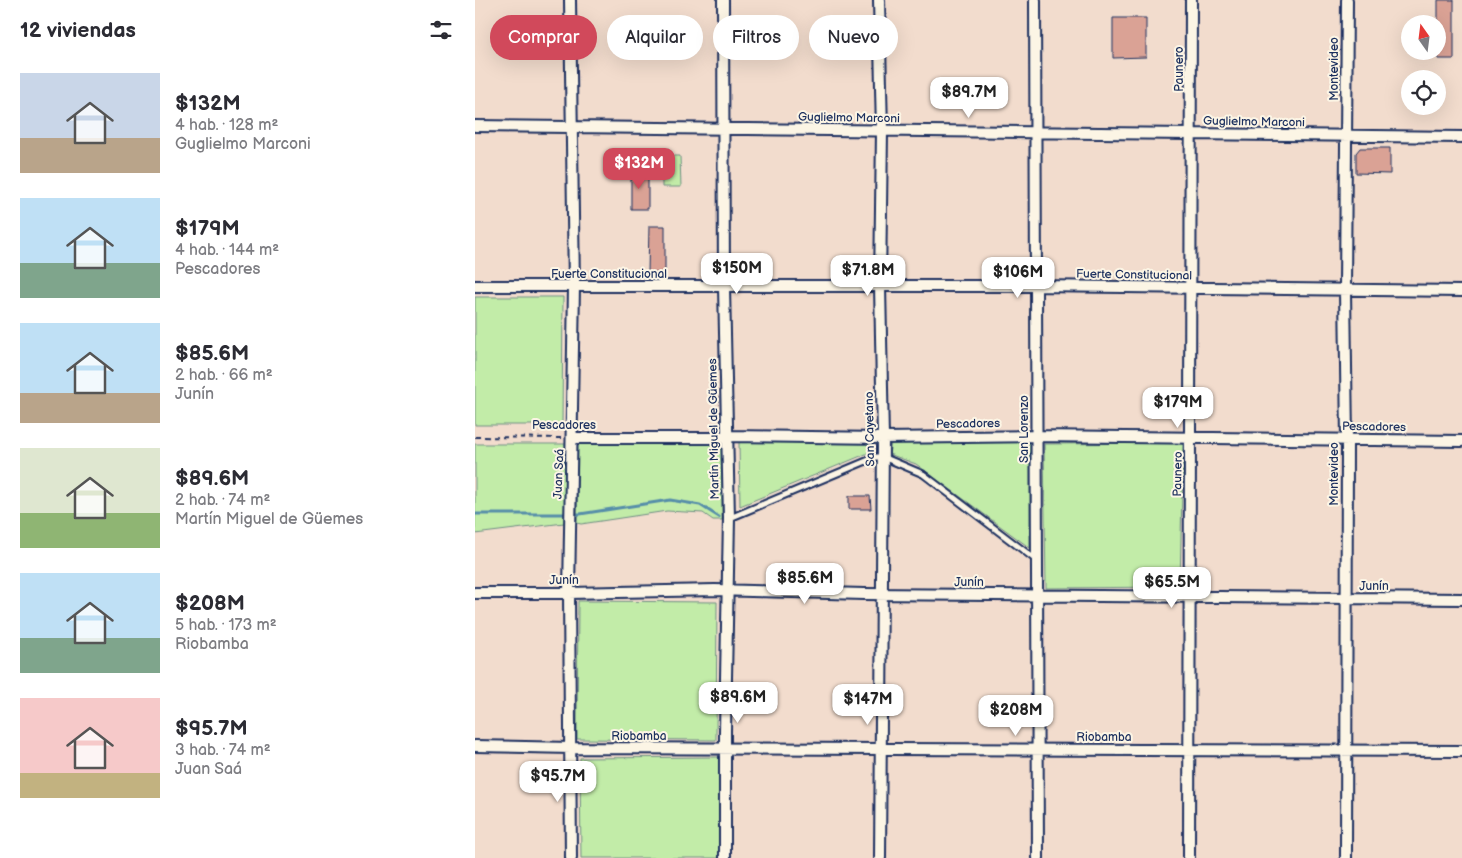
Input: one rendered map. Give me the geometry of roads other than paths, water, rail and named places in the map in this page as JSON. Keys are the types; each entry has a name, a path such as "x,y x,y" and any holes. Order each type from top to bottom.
{"street":[{"name":"Juan Saá","path":"570,0 574,286 569,593 571,858"},
{"name":"Martín Miguel de Güemes","path":"723,0 724,287 729,518 725,858"},
{"name":"San Cayetano","path":"879,0 882,131 880,286 883,438 880,858"},
{"name":"San Lorenzo","path":"1035,0 1038,858"},
{"name":"Paunero","path":"1189,858 1191,0"},
{"name":"Montevideo","path":"1346,858 1347,440 1345,290 1347,0"},
{"name":"Guglielmo Marconi","path":"475,126 1462,137"},
{"name":"Fuerte Constitucional","path":"475,286 1035,286 1462,291"},
{"name":"Pescadores","path":"573,438 1037,436 1462,441"},
{"name":"Junín","path":"475,593 728,590 1037,596 1462,599"},
{"name":"Riobamba","path":"475,746 725,749 1462,751"}],"lane":[{"path":"729,518 876,457 883,457 923,474 1036,561"}],"waterway":[{"path":"475,514 580,514 670,500 700,505 719,517"}]}
